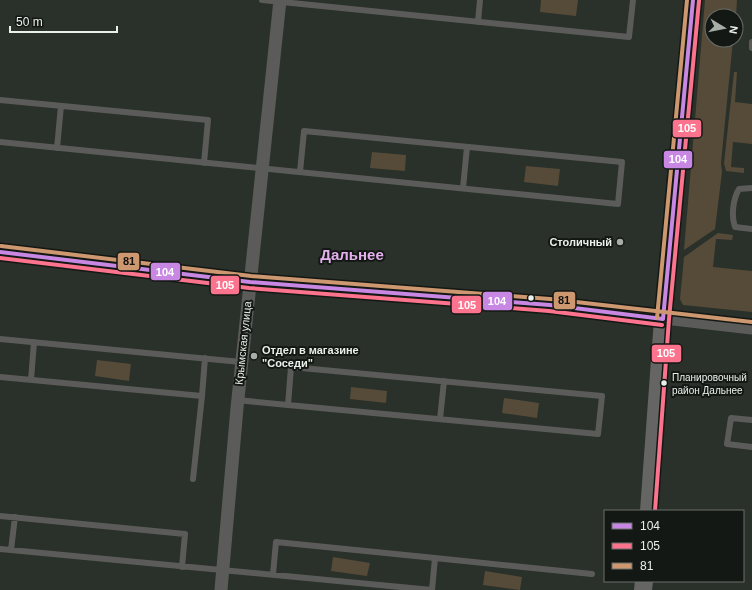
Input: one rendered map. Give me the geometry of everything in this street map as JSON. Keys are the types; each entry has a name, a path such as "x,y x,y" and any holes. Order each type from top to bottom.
{"street":[{"path":"649,510 663,319 693,0"},
{"name":"Крымская улица","path":"221,590 241,362 280,1"},
{"path":"0,252 250,282 550,306 752,328"}],"lane":[{"path":"262,0 314,3 478,22 629,37 633,0"},
{"path":"478,22 480,0"},
{"path":"752,42 752,48"},
{"path":"0,100 208,120 204,162"},
{"path":"57,148 61,106"},
{"path":"0,142 618,204 622,162 304,131 300,172"},
{"path":"463,188 468,147"},
{"path":"752,188 739,189 735,196 733,221 735,227 752,229"},
{"path":"0,339 241,362"},
{"path":"31,380 34,342"},
{"path":"193,479 205,358"},
{"path":"238,400 288,405 598,434 602,396 291,367 288,405"},
{"path":"0,378 202,396"},
{"path":"440,419 444,381"},
{"path":"752,420 731,418 727,444 752,447"},
{"path":"0,516 185,534 182,567"},
{"path":"12,550 15,517"},
{"path":"272,574 276,542 592,574"},
{"path":"0,549 432,590 435,558"}],"shaded area":[{"path":"541,0 578,0 576,16 540,12"},
{"path":"705,0 737,0 736,8 704,8"},
{"path":"704,12 704,48 732,48 721,163 722,172 715,229 684,250"},
{"path":"734,72 737,72 735,102 752,104 752,144 733,142 731,167 744,168 744,173 726,171 724,163"},
{"path":"372,152 406,155 405,171 370,168"},
{"path":"526,166 560,169 558,186 524,182"},
{"path":"718,233 733,235 732,240 716,239 713,267 752,271 752,312 683,305 680,299 684,257"},
{"path":"97,360 131,364 129,381 95,376"},
{"path":"351,387 387,391 386,403 350,399"},
{"path":"504,398 539,403 537,418 502,413"},
{"path":"333,557 370,563 367,576 331,571"},
{"path":"485,571 522,577 520,590 483,585"}],"transit line":[{"name":"81","path":"657,318 687,0"},
{"name":"104","path":"663,319 693,0"},
{"name":"105","path":"655,510 669,319 699,1"},
{"name":"81","path":"1,246 251,276 550,299 752,322"},
{"name":"104","path":"0,252 250,282 550,305 663,319"},
{"name":"105","path":"0,258 249,288 549,311 662,325"}],"place":[{"name":"Столичный","path":"620,242"},
{"name":"Отдел в магазине \"Соседи\"","path":"254,356"},
{"name":"Планировочный район Дальнее","path":"664,383"}],"district":[{"name":"Дальнее","path":"352,255"}]}
